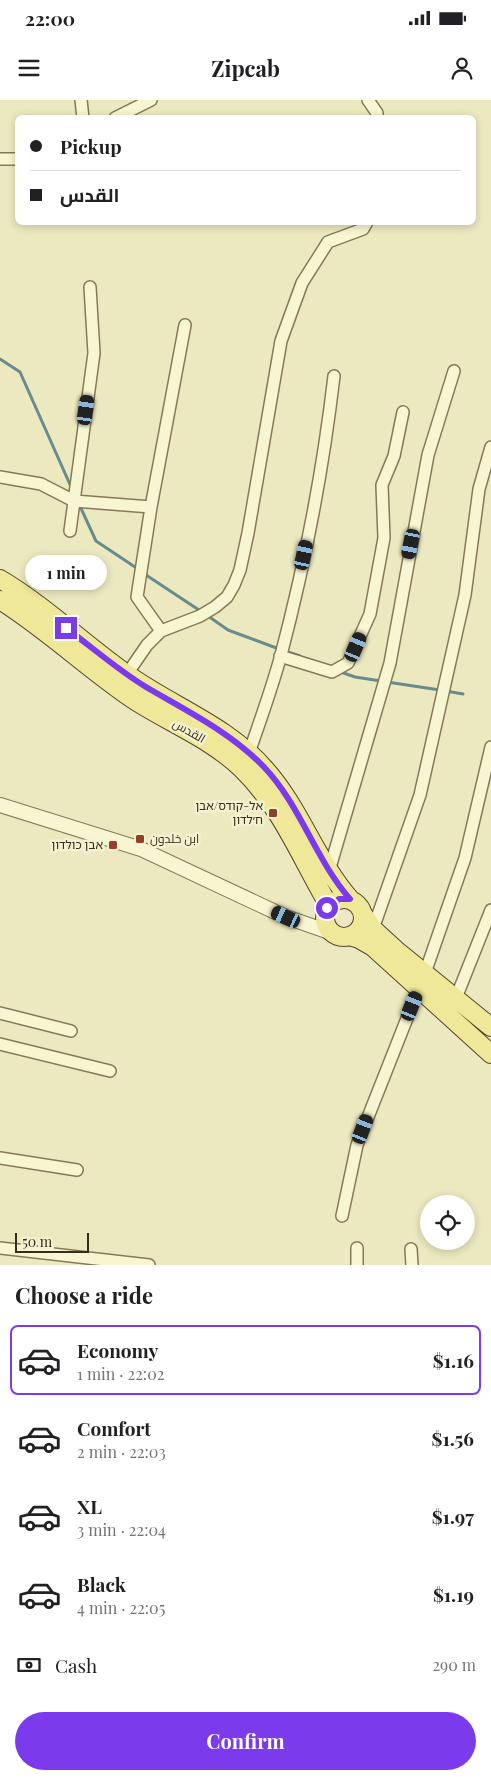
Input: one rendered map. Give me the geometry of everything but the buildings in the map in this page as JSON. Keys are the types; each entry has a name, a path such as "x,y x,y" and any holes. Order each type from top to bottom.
{"main road":[{"name":"القدس","path":"0,579 127,674 225,734 250,753 286,794 329,871 350,899"},
{"name":"القدس","path":"0,600 126,694 208,742 242,769 267,798 286,828 324,897 327,910"},
{"path":"489,1020 456,998 422,981 373,947 359,939 341,935 326,923 327,910 339,899 350,899 359,906 373,929 422,981 491,1054"},
{"path":"341,935 360,929 363,914"}],"street":[{"path":"81,100 83,115"},
{"path":"121,115 151,100"},
{"path":"368,100 377,115"},
{"path":"0,159 15,159"},
{"path":"127,674 147,645 162,632 200,616 215,607 227,597 234,585 240,570 248,532 281,341 302,284 328,242 363,230 366,225"},
{"path":"70,531 94,353 90,287"},
{"path":"162,632 138,597 151,507 185,325"},
{"path":"329,871 390,663 428,454 454,371"},
{"path":"250,753 280,656 325,450 334,376"},
{"path":"280,656 332,672 348,663 370,614 384,538 382,485 394,456 403,412"},
{"path":"373,929 420,796 465,595 479,489 491,447"},
{"path":"0,477 41,484 74,501 151,507"},
{"path":"342,1216 357,1145 422,981 465,858 491,747"},
{"path":"0,804 140,849 295,921 341,935"},
{"path":"295,921 314,919 327,910"},
{"path":"456,998 491,910"},
{"path":"0,1013 71,1031"},
{"path":"0,1044 110,1071"},
{"path":"0,1158 77,1170"},
{"path":"0,1248 149,1265"},
{"path":"357,1248 357,1265"},
{"path":"411,1249 412,1265"}],"waterway":[{"path":"0,359 20,372 72,489"},
{"path":"79,504 96,541 138,569"},
{"path":"143,573 202,612"},
{"path":"208,616 228,630 279,649"},
{"path":"285,651 300,656"},
{"path":"338,671 355,677 381,681"},
{"path":"387,682 440,690"},
{"path":"446,691 463,694"}],"place":[{"name":"אל-קודס/אבן ח׳לדון","path":"273,813"},
{"name":"ابن خلدون","path":"140,839"},
{"name":"אבן כולדון","path":"113,845"}],"route":[{"path":"66,628 145,686 225,734 250,753 264,767 286,794 329,871 350,899 339,899 327,908"}]}
